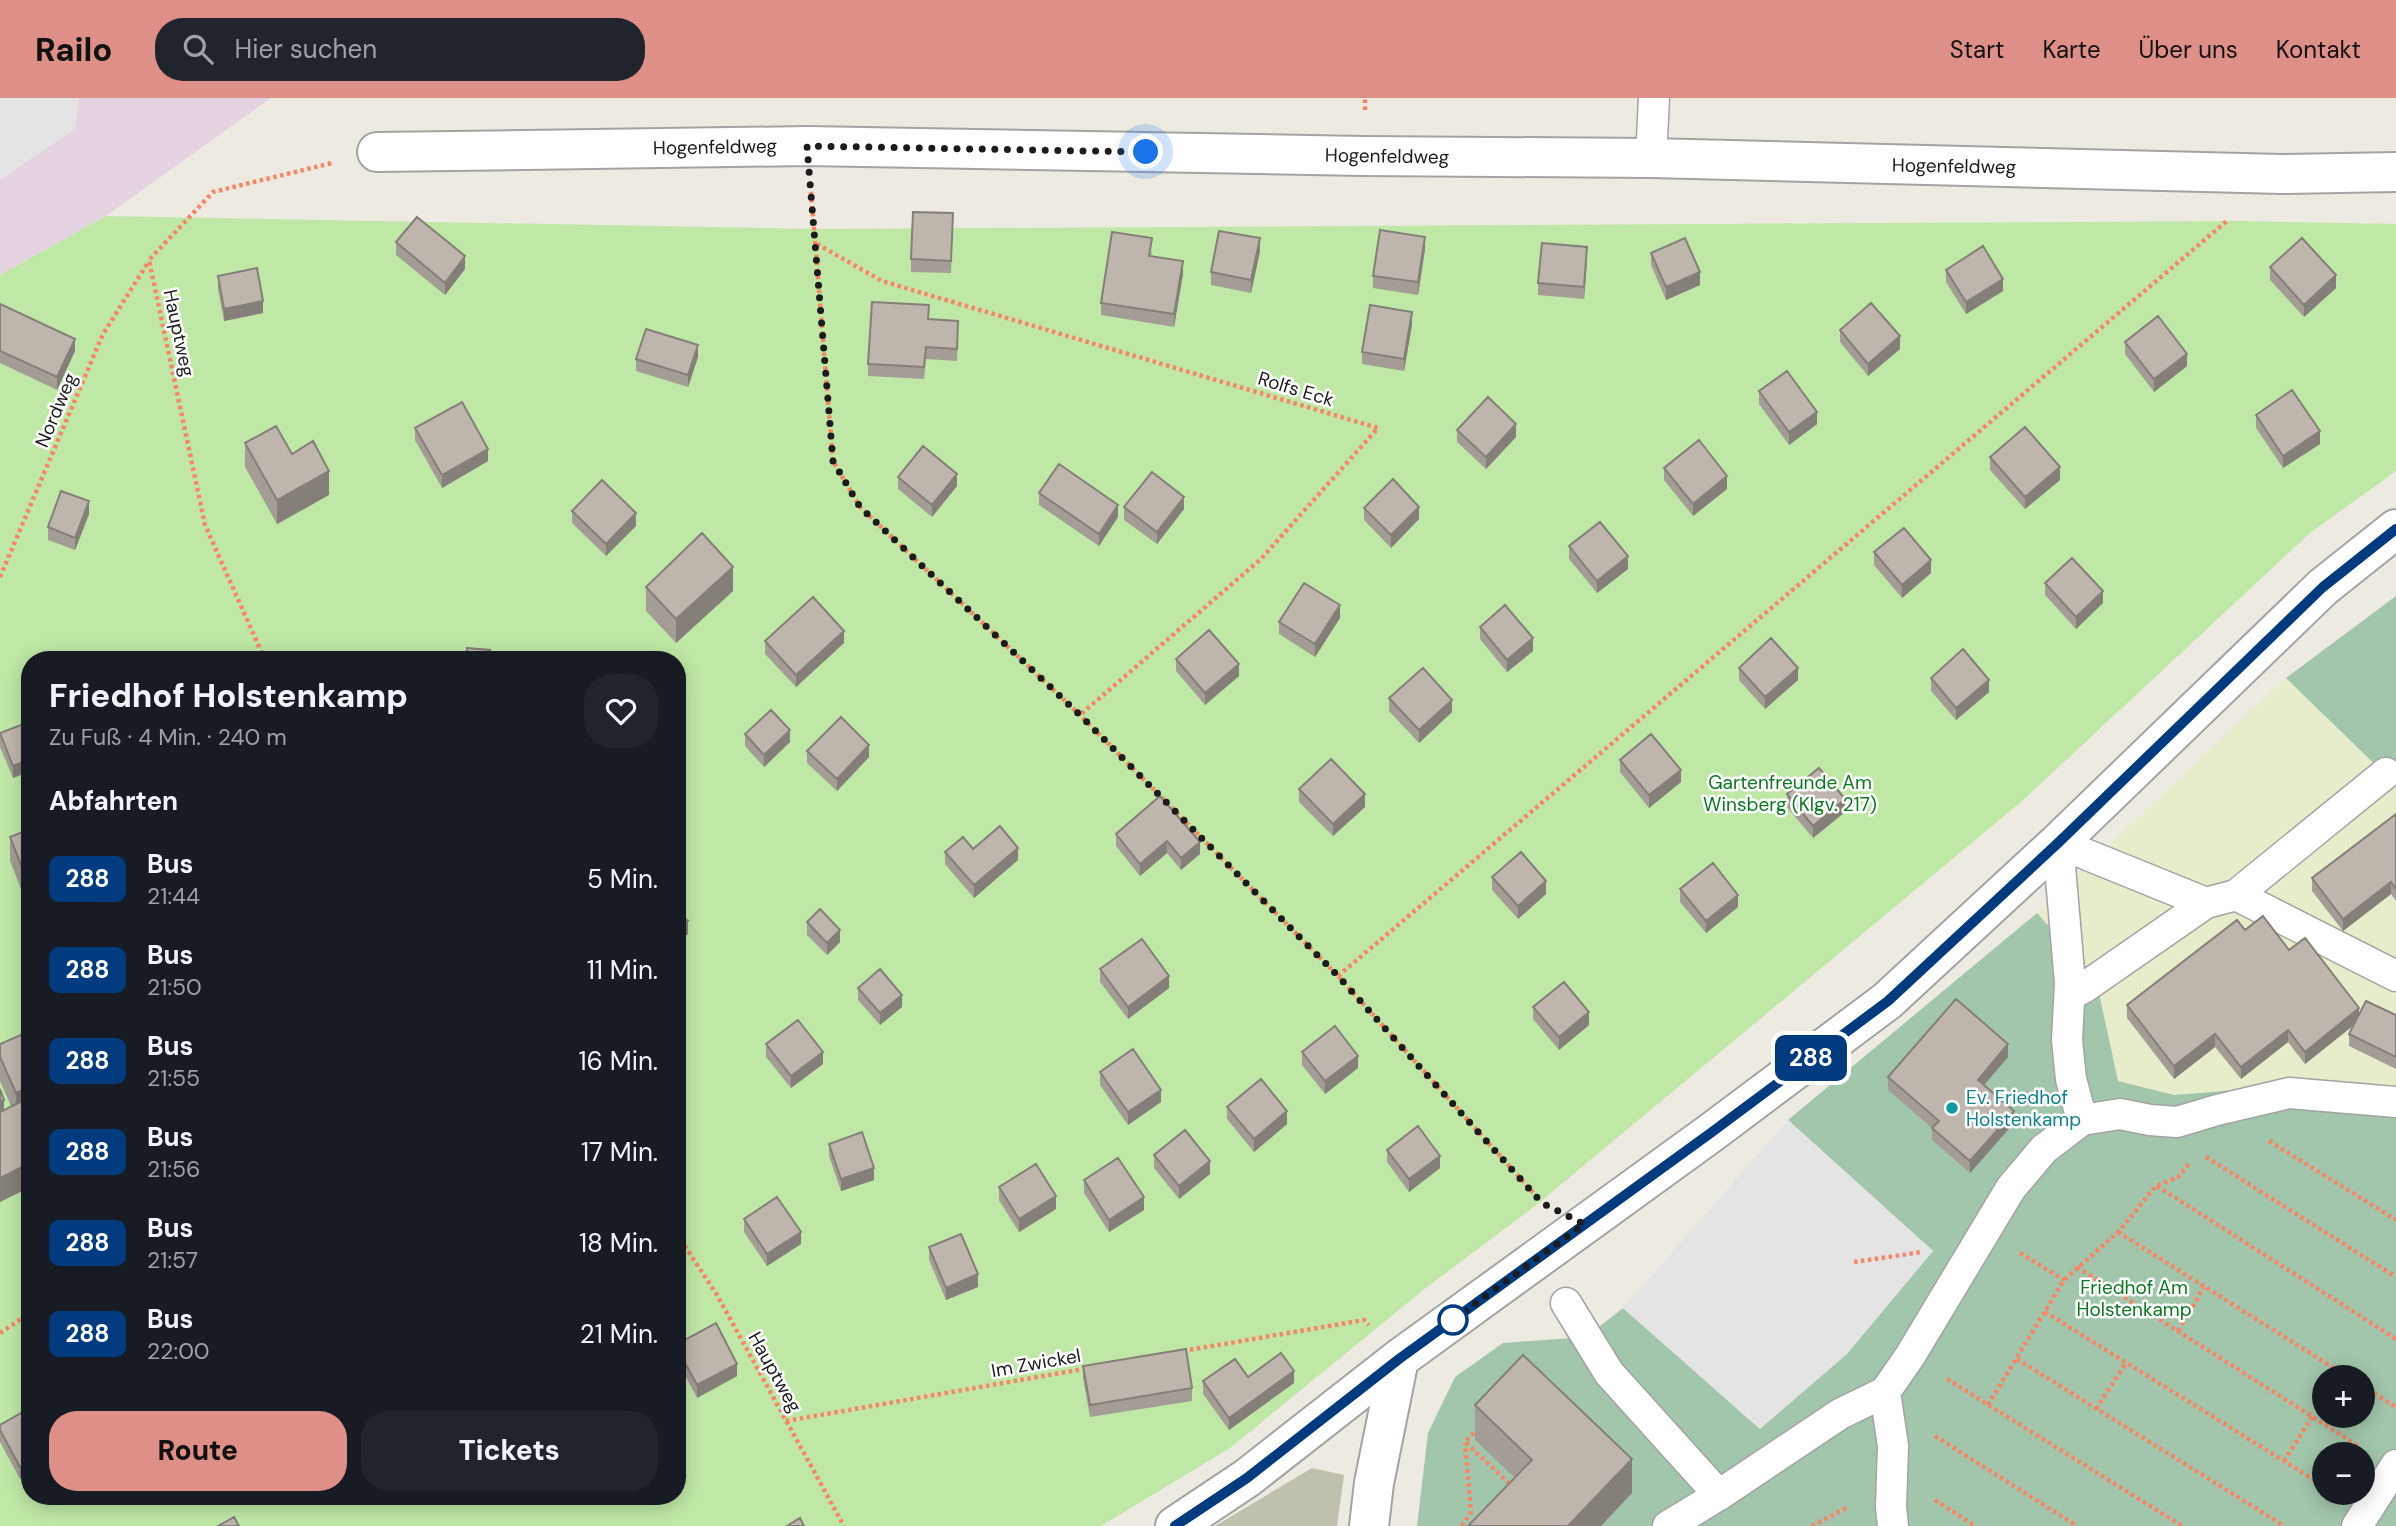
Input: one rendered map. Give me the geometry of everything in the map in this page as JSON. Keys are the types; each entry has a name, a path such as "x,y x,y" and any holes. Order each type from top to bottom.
{"street":[{"name":"Hogenfeldweg","path":"377,152 807,146 1349,156 1651,158 2283,174 2396,172"},
{"path":"1175,1526 1247,1478 1399,1359 1888,1001 2058,843 2323,587 2396,529"},
{"path":"1369,1526 1374,1483 1399,1359"}],"lane":[{"path":"1651,158 1654,98"},
{"path":"2070,995 2206,903 2236,895 2386,773"},
{"path":"2082,1120 2071,1079 2067,1040 2070,995 2058,843 2206,903"},
{"path":"2236,895 2396,976"},
{"path":"1668,1526 1840,1414 1885,1392 1958,1279 2011,1188 2044,1149 2082,1120 2120,1114 2177,1122 2289,1093 2396,1102"},
{"path":"1566,1303 1609,1373 1719,1495"},
{"path":"1885,1392 1893,1446 1893,1526"},
{"path":"2357,1526 2395,1467"}],"path":[{"path":"807,146 833,461 860,507 1080,715 1338,976 1542,1203 1584,1224"},
{"path":"149,260 213,192 377,152"},
{"path":"1338,976 2229,219"},
{"name":"Rolfs Eck","path":"816,243 883,281 1378,428 1261,559 1080,715"},
{"name":"Nordweg","path":"0,577 103,334 149,260"},
{"name":"Hauptweg","path":"149,260 205,525 261,651"},
{"path":"2217,1110 2396,1220"},
{"path":"2177,1122 2196,1151 2396,1277"},
{"path":"1989,1405 2064,1280 2118,1232 2156,1186 2178,1177 2196,1151"},
{"path":"2156,1186 2396,1339"},
{"path":"1985,1232 2064,1280"},
{"path":"2118,1232 2329,1365"},
{"name":"Hauptweg","path":"686,1247 718,1295 844,1526"},
{"path":"1854,1262 1921,1251 1958,1279"},
{"path":"2077,1268 2312,1417 2284,1461"},
{"path":"2178,1331 2204,1287"},
{"path":"2045,1312 2312,1478"},
{"path":"0,1333 21,1319"},
{"path":"1171,1353 1364,1320 1399,1359"},
{"path":"1910,1356 2182,1526"},
{"path":"2017,1359 2284,1526"},
{"path":"2096,1409 2126,1363"},
{"name":"Im Zwickel","path":"786,1421 1102,1366"},
{"path":"2375,1394 2396,1407"},
{"path":"1462,1526 1471,1513 1465,1442 1487,1419"},
{"path":"2330,1428 2395,1467"},
{"path":"1933,1434 2077,1526"},
{"path":"1465,1442 1511,1485 1516,1480"}],"shaded area":[{"path":"0,98 271,98 106,216 0,275"},
{"path":"0,98 79,98 75,129 0,180"},
{"path":"2286,678 2396,785 2396,1090 2326,1083 2174,1095 2118,1081 2096,979 2037,913"},
{"path":"1788,1120 1933,1251 1847,1354 1760,1429 1623,1308"},
{"path":"1312,1468 1344,1475 1337,1526 1215,1526"}],"green space":[{"name":"Gartenfreunde Am Winsberg (Klgv. 217)","path":"106,216 816,229 2240,221 2396,224 2396,471 2310,533 2021,802 1535,1206 1427,1287 1230,1448 1101,1526 0,1526 0,275"},
{"path":"2396,596 2396,785 2286,678"},
{"name":"Friedhof Am Holstenkamp","path":"2037,913 2096,979 2118,1081 2174,1095 2326,1083 2396,1090 2396,1526 1417,1526 1428,1433 1455,1377 1503,1343 1586,1337 1623,1308 1760,1429 1933,1251 1788,1120"}],"building":[{"path":"913,212 953,213 951,261 911,259"},
{"path":"417,217 465,256 445,283 396,242"},
{"path":"1380,230 1425,237 1418,282 1373,276"},
{"path":"1219,231 1260,238 1251,280 1211,272"},
{"path":"1112,232 1152,238 1149,256 1183,261 1174,314 1101,303"},
{"path":"1685,238 1700,272 1666,287 1651,253"},
{"path":"2302,238 2336,275 2304,305 2270,267"},
{"path":"1542,243 1587,247 1584,287 1538,283"},
{"path":"1983,246 2003,279 1966,302 1946,270"},
{"path":"257,268 263,301 224,309 218,276"},
{"path":"872,302 929,305 928,319 958,321 957,349 926,347 924,367 868,364"},
{"path":"1871,303 1900,336 1868,364 1840,330"},
{"path":"0,304 75,339 57,377 0,351"},
{"path":"1370,305 1412,312 1404,359 1362,352"},
{"path":"2158,316 2187,354 2154,379 2125,342"},
{"path":"646,329 698,345 688,375 636,359"},
{"path":"1787,371 1817,412 1789,432 1759,391"},
{"path":"2292,390 2320,431 2283,456 2256,415"},
{"path":"1488,397 1516,424 1486,457 1457,430"},
{"path":"462,402 488,449 442,475 415,428"},
{"path":"276,426 292,454 313,441 329,471 277,500 245,443"},
{"path":"2025,427 2060,467 2025,497 1990,457"},
{"path":"1699,440 1727,476 1693,504 1664,468"},
{"path":"923,446 957,474 932,505 898,477"},
{"path":"1059,464 1118,505 1099,534 1039,493"},
{"path":"1152,472 1184,497 1157,532 1124,507"},
{"path":"1393,479 1419,507 1391,535 1364,508"},
{"path":"602,480 636,513 606,544 572,511"},
{"path":"61,491 89,501 75,538 48,527"},
{"path":"1600,522 1628,556 1597,581 1569,546"},
{"path":"1904,528 1931,560 1902,585 1874,552"},
{"path":"702,533 733,567 676,619 646,587"},
{"path":"2072,558 2103,591 2076,617 2045,583"},
{"path":"1304,583 1340,605 1315,644 1279,622"},
{"path":"813,597 844,631 796,675 765,641"},
{"path":"1505,605 1533,638 1507,660 1480,627"},
{"path":"1209,630 1239,664 1205,693 1176,659"},
{"path":"1771,638 1798,668 1765,697 1739,668"},
{"path":"467,648 490,650 490,651 467,651"},
{"path":"1963,649 1989,680 1956,708 1931,678"},
{"path":"1423,668 1452,700 1419,730 1389,698"},
{"path":"771,710 790,730 764,755 745,734"},
{"path":"841,717 869,745 837,779 807,751"},
{"path":"21,725 21,763 13,766 0,733"},
{"path":"1651,734 1681,770 1649,795 1620,760"},
{"path":"1331,759 1365,794 1333,824 1299,789"},
{"path":"1819,768 1845,799 1813,826 1787,794"},
{"path":"1160,796 1200,842 1181,858 1167,841 1140,864 1116,834"},
{"path":"2396,814 2396,889 2391,882 2343,919 2312,878"},
{"path":"1000,826 1018,848 974,885 945,852 963,837 973,849"},
{"path":"21,833 21,865 10,837"},
{"path":"1521,852 1546,881 1518,906 1492,877"},
{"path":"1713,863 1738,895 1706,921 1680,889"},
{"path":"820,909 840,930 827,943 807,922"},
{"path":"2263,916 2289,950 2305,938 2359,1008 2305,1052 2288,1030 2241,1067 2215,1034 2174,1066 2127,1005 2237,920 2245,930"},
{"path":"1142,939 1169,976 1128,1007 1100,969"},
{"path":"880,969 902,995 880,1013 858,988"},
{"path":"1564,982 1589,1012 1559,1037 1533,1007"},
{"name":"Ev. Friedhof Holstenkamp","path":"1956,999 2008,1044 1978,1080 2014,1111 1970,1161 1932,1128 1939,1121 1888,1077"},
{"path":"2366,1001 2396,1015 2396,1057 2349,1034"},
{"path":"798,1020 823,1052 791,1076 766,1044"},
{"path":"1335,1026 1358,1056 1325,1081 1302,1052"},
{"path":"21,1035 21,1091 16,1093 0,1057 0,1044"},
{"path":"1133,1049 1161,1090 1128,1112 1100,1072"},
{"path":"1261,1079 1287,1111 1254,1139 1227,1107"},
{"path":"21,1102 21,1168 0,1178 0,1112"},
{"path":"1418,1126 1440,1156 1409,1179 1387,1150"},
{"path":"1185,1130 1210,1161 1179,1186 1154,1155"},
{"path":"862,1132 874,1168 841,1179 829,1144"},
{"path":"1118,1158 1144,1197 1109,1220 1084,1180"},
{"path":"1036,1164 1056,1196 1019,1219 999,1187"},
{"path":"777,1197 801,1232 767,1254 744,1219"},
{"path":"961,1234 978,1274 946,1288 929,1247"},
{"path":"716,1323 737,1364 697,1385 686,1365 686,1339"},
{"path":"1186,1349 1192,1388 1090,1405 1083,1366"},
{"path":"1281,1353 1294,1371 1229,1418 1203,1381 1235,1359 1248,1377"},
{"path":"1523,1355 1632,1459 1568,1526 1468,1526 1532,1460 1475,1405"},
{"path":"21,1413 20,1467 0,1430 0,1425"},
{"path":"234,1517 239,1526 218,1526"},
{"path":"800,1518 804,1526 787,1526"}],"bus line":[{"name":"288","path":"1175,1526 1247,1478 1399,1359 1888,1001 2058,843 2323,587 2396,529"}],"place":[{"name":"Ev. Friedhof Holstenkamp","path":"1952,1108"}],"route":[{"path":"1146,152 807,146 833,461 860,507 1080,715 1338,976 1542,1203 1584,1224 1453,1320"}]}
